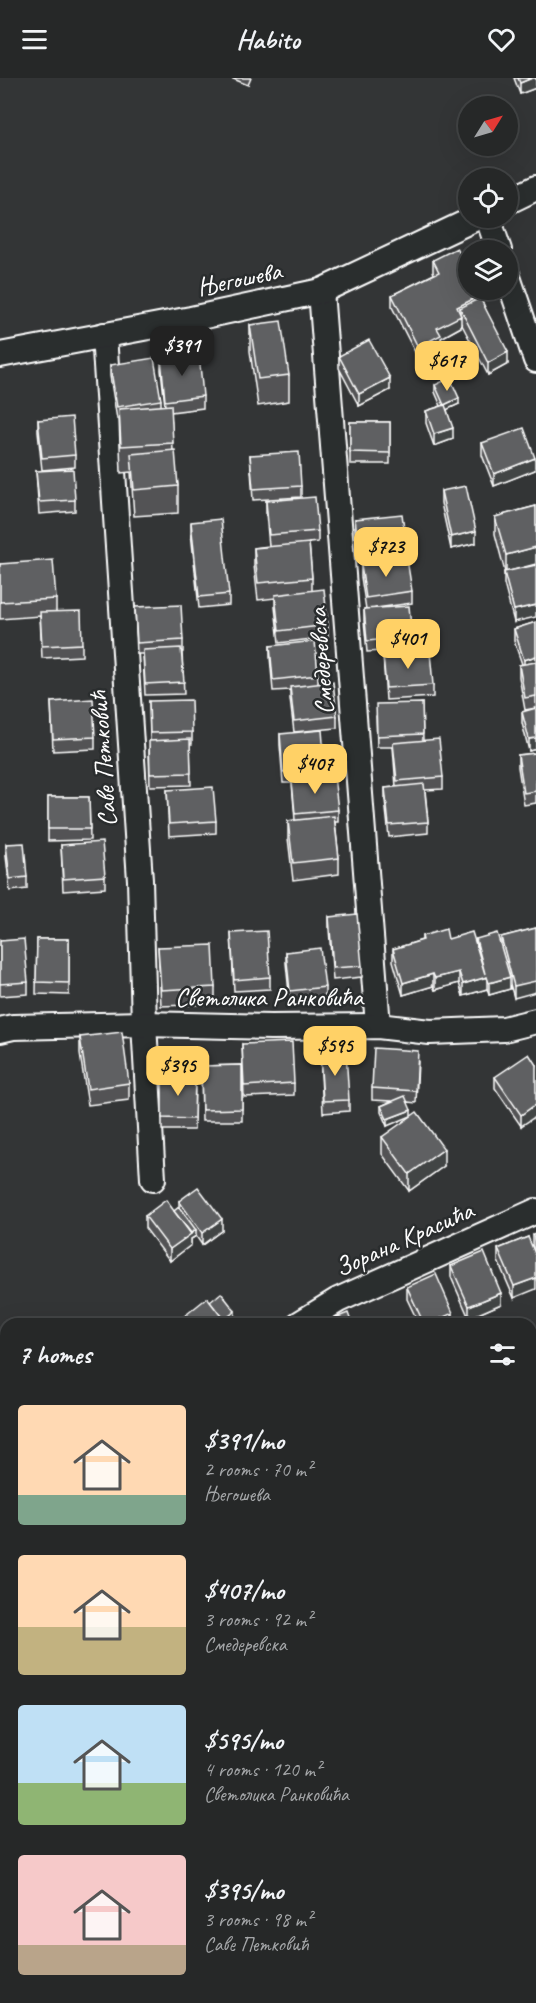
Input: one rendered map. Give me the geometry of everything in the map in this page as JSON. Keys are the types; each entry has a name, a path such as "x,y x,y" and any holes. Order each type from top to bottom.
{"street":[{"path":"518,197 536,188"},
{"name":"Његошева","path":"0,355 321,291 458,226"},
{"name":"Смедеревска","path":"321,291 378,1026"},
{"path":"516,300 536,360"},
{"name":"Саве Петковић","path":"104,335 140,880 144,1024 153,1179"},
{"name":"Светолика Ранковића","path":"0,1030 13,1027 144,1024 271,1027 378,1026 440,1032 504,1029 536,1020"},
{"name":"Зорана Красића","path":"308,1318 338,1300 536,1211"}],"building":[{"path":"518,78 532,78 520,83"},
{"path":"457,248 458,300 471,300 457,307 461,316 437,328 441,335 418,347 392,295 439,272 433,260"},
{"path":"481,300 508,352 488,363 460,308"},
{"path":"281,321 289,375 258,379 250,325"},
{"path":"369,340 390,378 359,394 339,356"},
{"path":"199,354 203,396 165,401 161,358"},
{"path":"154,358 161,400 117,407 110,365"},
{"path":"450,378 459,398 444,405 435,385"},
{"path":"171,405 173,443 121,446 119,409"},
{"path":"445,405 453,428 434,434 426,411"},
{"path":"72,417 75,455 42,458 38,420"},
{"path":"350,422 390,422 390,453 350,452"},
{"path":"524,428 535,458 494,474 482,443"},
{"path":"175,450 178,486 134,490 131,454"},
{"path":"299,452 301,486 253,489 250,455"},
{"path":"73,469 75,500 39,502 36,471"},
{"path":"466,486 476,531 451,537 441,491"},
{"path":"315,497 318,531 269,535 266,501"},
{"path":"536,506 536,547 506,555 495,517"},
{"path":"402,514 406,544 359,549 355,519"},
{"path":"221,519 229,594 199,597 191,522"},
{"path":"309,543 312,578 258,583 254,548"},
{"path":"407,559 412,591 366,598 361,565"},
{"path":"53,560 56,599 0,602 0,564"},
{"path":"536,565 536,605 514,610 504,572"},
{"path":"324,589 328,625 279,631 275,595"},
{"path":"181,605 183,640 137,643 135,607"},
{"path":"409,606 412,637 367,641 364,609"},
{"path":"81,611 82,644 42,646 40,612"},
{"path":"536,622 536,656 524,660 514,629"},
{"path":"315,641 318,675 273,680 270,646"},
{"path":"181,648 184,682 145,684 143,650"},
{"path":"430,652 433,685 386,688 383,655"},
{"path":"536,662 536,696 525,698 519,665"},
{"path":"333,682 337,716 294,721 290,687"},
{"path":"93,699 95,737 53,739 51,702"},
{"path":"191,700 192,732 150,733 149,701"},
{"path":"422,703 423,734 377,736 376,704"},
{"path":"536,708 536,738 529,739 522,712"},
{"path":"322,730 325,768 283,772 280,734"},
{"path":"190,739 191,773 150,774 149,741"},
{"path":"439,739 443,777 397,781 393,743"},
{"path":"536,753 536,791 524,793 518,755"},
{"path":"334,776 338,810 295,814 292,781"},
{"path":"424,784 428,822 389,825 385,788"},
{"path":"213,787 216,821 169,824 167,790"},
{"path":"48,797 89,797 90,829 48,829"},
{"path":"334,816 339,858 293,863 288,821"},
{"path":"102,842 105,876 63,879 61,845"},
{"path":"24,843 27,877 10,879 6,844"},
{"path":"357,914 362,966 333,968 329,917"},
{"path":"536,928 536,981 514,986 501,937"},
{"path":"446,929 448,939 472,932 485,974 476,939 497,933 510,977 489,983 487,977 463,984 459,972 435,978 433,974 403,983 393,949 423,940 422,936"},
{"path":"267,931 270,977 234,980 231,933"},
{"path":"24,939 28,982 0,984 0,941"},
{"path":"37,939 69,939 69,983 36,982"},
{"path":"213,945 215,987 161,990 158,947"},
{"path":"320,948 325,987 290,991 286,952"},
{"path":"122,1032 129,1083 88,1089 80,1037"},
{"path":"292,1042 294,1083 244,1086 242,1044"},
{"path":"374,1048 418,1051 416,1091 372,1088"},
{"path":"346,1052 349,1100 323,1101 320,1054"},
{"path":"529,1054 536,1065 536,1104 521,1115 495,1077"},
{"path":"242,1065 242,1109 202,1110 201,1066"},
{"path":"162,1076 195,1076 194,1119 162,1118"},
{"path":"405,1096 411,1110 387,1119 381,1106"},
{"path":"417,1112 444,1149 409,1174 382,1137"},
{"path":"198,1187 222,1219 202,1233 179,1201"},
{"path":"166,1200 191,1234 170,1249 145,1216"},
{"path":"179,1207 196,1230 191,1233 174,1211"},
{"path":"528,1237 536,1256 536,1278 514,1286 498,1249"},
{"path":"484,1252 501,1293 469,1306 451,1266"},
{"path":"436,1274 453,1313 442,1318 421,1318 407,1287"},
{"path":"221,1293 235,1311 226,1318 222,1318 210,1302"},
{"path":"207,1298 222,1318 182,1318"},
{"path":"348,1313 350,1318 335,1318"}]}
